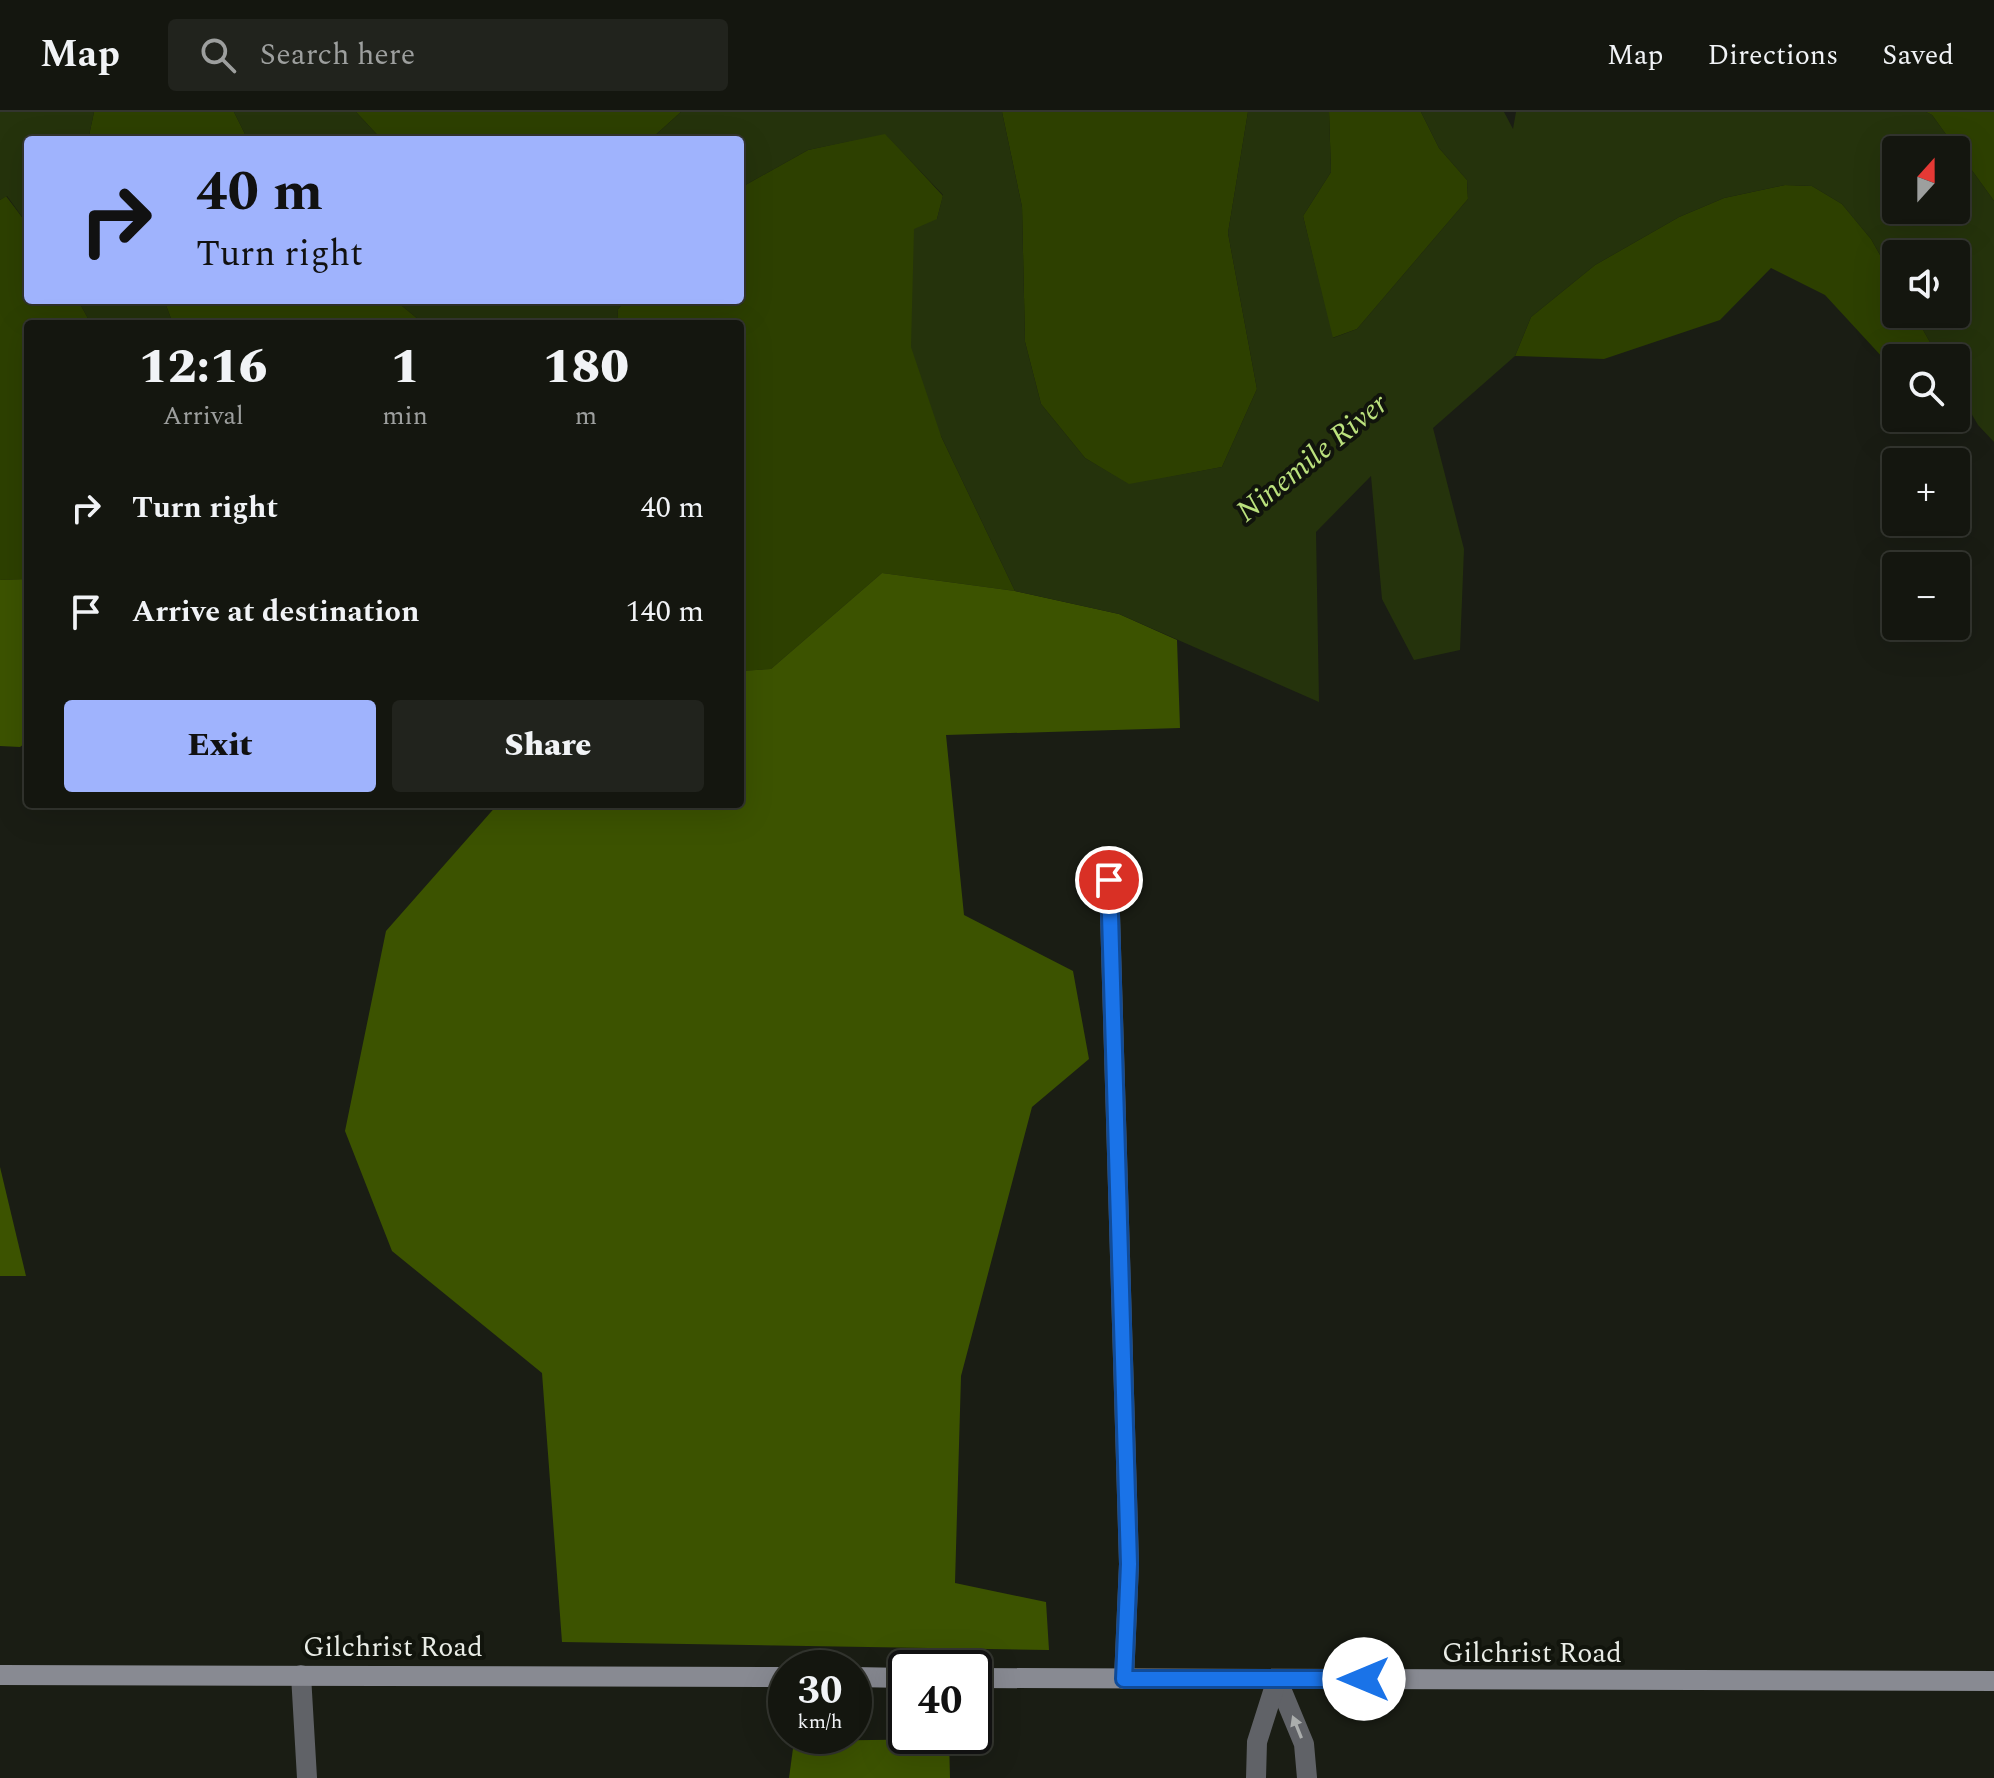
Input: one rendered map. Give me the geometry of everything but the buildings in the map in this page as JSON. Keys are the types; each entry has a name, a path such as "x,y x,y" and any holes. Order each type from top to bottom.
{"street":[{"path":"1109,880 1129,1564 1124,1679"},
{"name":"Gilchrist Road","path":"0,1675 768,1677"},
{"path":"301,1675 307,1778"},
{"name":"Gilchrist Road","path":"992,1678 1994,1681"},
{"path":"1256,1778 1257,1742 1277,1679"},
{"path":"1277,1679 1304,1744 1307,1778"}],"shaded area":[{"path":"94,112 234,112 246,136 89,136"},
{"path":"356,112 681,112 654,136 378,136"},
{"path":"1002,112 1248,112 1228,233 1257,389 1222,467 1129,485 1085,458 1041,404 1025,342 1022,207"},
{"path":"1329,112 1421,112 1439,148 1467,180 1468,199 1357,329 1332,338 1303,216 1331,172"},
{"path":"1926,112 1994,112 1994,201 1970,168 1970,136 1947,136 1932,115"},
{"path":"885,133 943,196 937,219 941,436 1015,591 882,573 771,669 744,671 744,320 617,320 618,309 622,304 744,304 744,186 808,150"},
{"path":"1785,185 1812,186 1842,204 1871,239 1882,258 1882,328 1922,328 1931,344 1882,344 1882,357 1825,295 1771,268 1720,320 1604,359 1515,356 1531,317 1595,265 1679,217 1724,198"},
{"path":"6,196 24,220 24,304 80,304 89,320 24,320 24,579 0,580 0,200"},
{"path":"166,304 400,304 419,320 172,320"}],"green space":[{"path":"882,573 1015,591 1119,614 1177,640 1180,728 946,735 964,915 1073,971 1089,1059 1032,1107 961,1376 955,1583 1046,1602 1049,1650 562,1642 542,1373 392,1251 345,1131 386,931 494,808 744,808 744,671 771,669"},
{"path":"24,579 24,744 20,747 0,746 0,580"},
{"path":"0,1167 26,1276 0,1276"},
{"path":"872,1740 888,1740 888,1754 949,1754 950,1778 789,1778 792,1754 872,1754"}],"water":[{"path":"0,112 94,112 89,136 24,136 24,219 7,196 0,200"},
{"path":"234,112 356,112 378,136 246,136"},
{"name":"Ninemile River","path":"681,112 1002,112 1022,207 1025,342 1041,404 1085,458 1129,484 1222,467 1257,389 1228,233 1248,112 1329,112 1331,172 1303,216 1333,338 1357,329 1468,199 1467,180 1439,148 1421,112 1504,112 1513,129 1516,112 1926,112 1932,115 1947,136 1882,136 1882,224 1970,224 1970,168 1994,201 1994,442 1970,411 1970,344 1931,344 1922,328 1970,328 1970,240 1882,240 1882,258 1871,239 1842,204 1812,186 1785,185 1724,198 1679,217 1595,265 1531,317 1515,356 1433,428 1464,549 1460,650 1414,660 1382,599 1371,476 1316,532 1319,702 1119,614 1015,591 941,436 911,347 914,229 937,219 943,195 885,134 808,150 744,186 744,136 654,136"},
{"path":"80,304 166,304 172,320 89,320"},
{"path":"400,304 622,304 618,309 617,320 419,320"}],"route":[{"path":"1109,880 1129,1564 1124,1679 1364,1679"}]}
